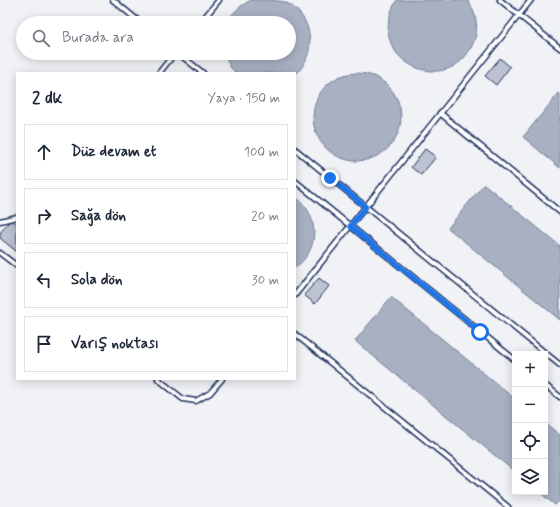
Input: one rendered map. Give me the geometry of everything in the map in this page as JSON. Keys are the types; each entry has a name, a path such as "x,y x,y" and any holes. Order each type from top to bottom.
{"lane":[{"path":"113,0 132,16"},
{"path":"205,16 218,0"},
{"path":"500,0 560,48"},
{"path":"296,294 531,0"},
{"path":"161,72 171,60"},
{"path":"186,60 202,72"},
{"path":"440,114 560,212"},
{"path":"296,150 560,365"},
{"path":"296,181 512,358"},
{"path":"0,221 16,217"},
{"path":"0,253 16,265"},
{"path":"296,335 508,507"},
{"path":"159,380 183,399 196,401 210,393 221,380"},
{"path":"548,387 560,397"}],"water":[{"path":"251,0 273,0 285,2 295,8 302,16 310,36 310,46 307,57 296,74 296,72 235,72 230,67 227,60 296,60 296,16 231,16"},
{"path":"397,0 467,0 474,13 477,28 475,38 464,58 449,68 431,71 414,67 399,56 390,41 389,22"},
{"path":"357,73 374,76 388,86 398,100 401,117 398,134 388,148 374,158 357,161 340,158 326,148 316,134 313,117 316,100 326,86 340,76"},
{"path":"559,93 560,94 560,168 523,137"},
{"path":"484,184 560,246 560,320 448,228"},
{"path":"296,198 310,214 314,230 312,245 303,261 296,267"},
{"path":"391,297 512,397 512,470 355,341"},
{"path":"548,425 560,435 560,500 555,505 543,495 548,495"}],"building":[{"path":"500,58 510,67 496,85 485,76"},
{"path":"425,149 436,157 421,175 411,167"},
{"path":"11,219 16,223 16,251 0,238 0,233"},
{"path":"319,278 329,286 315,304 304,295"}],"route":[{"path":"330,178 366,207 350,226 480,332"}]}
